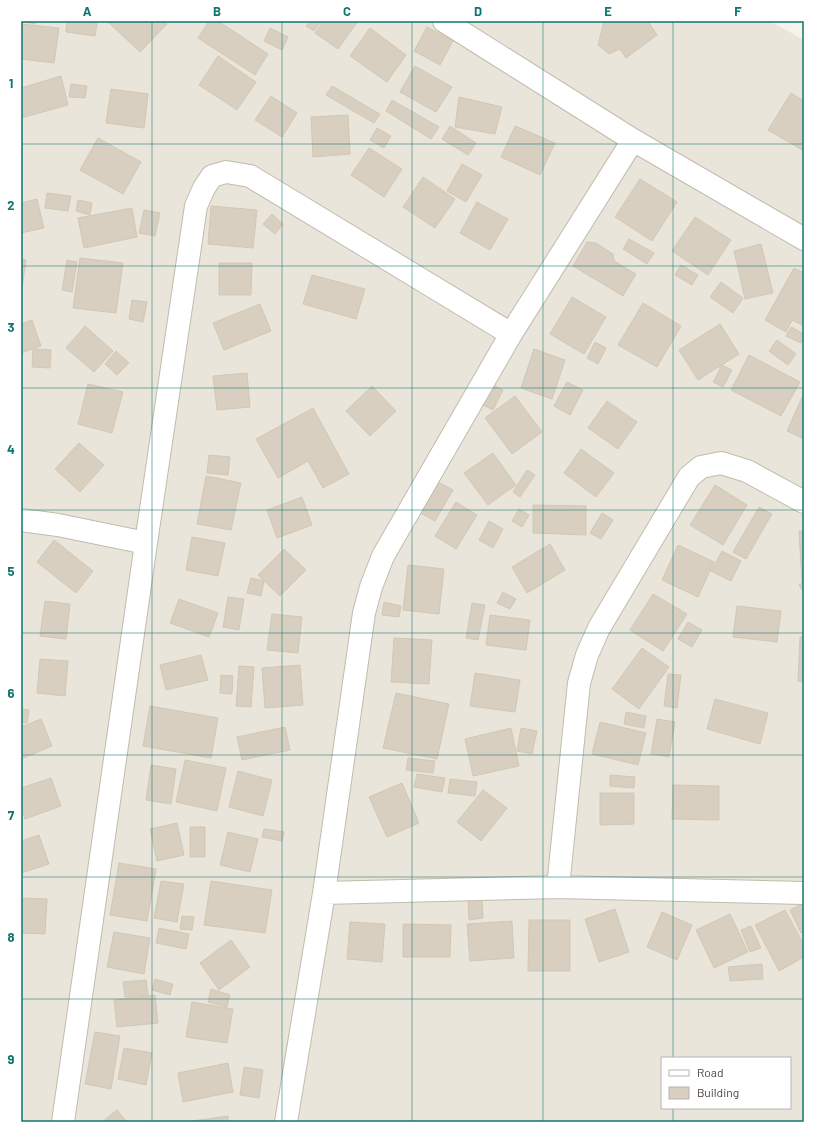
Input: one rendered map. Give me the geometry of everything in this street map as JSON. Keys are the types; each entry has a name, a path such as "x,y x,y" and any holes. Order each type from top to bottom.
{"street":[{"path":"444,21 633,140 804,239"},
{"path":"286,1122 324,893 364,613 371,587 383,556 511,334 633,140"},
{"path":"63,1122 196,206 204,188 212,176 226,172 250,176 511,334"},
{"path":"558,887 579,683 587,655 599,628 689,477 701,467 720,463 747,471 804,502"},
{"path":"21,520 58,525 146,543"},
{"path":"324,893 558,887 804,893"}],"shaded area":[{"path":"21,21 770,21 804,40 804,1122 21,1122"}],"building":[{"path":"21,21 35,21 35,24"},
{"path":"67,21 97,23 95,36 66,32"},
{"path":"107,21 164,21 167,24 140,52"},
{"path":"209,21 218,21 268,54 255,75 198,38"},
{"path":"310,21 322,21 314,31 306,26"},
{"path":"324,21 358,21 338,49 315,33"},
{"path":"604,21 648,21 657,35 626,58 620,49 609,54 598,45"},
{"path":"21,24 59,28 54,63 21,59"},
{"path":"427,27 453,41 440,65 414,51"},
{"path":"270,28 288,37 282,50 264,41"},
{"path":"370,28 406,55 387,82 350,56"},
{"path":"218,56 256,82 237,110 199,85"},
{"path":"415,66 452,87 436,112 400,92"},
{"path":"61,76 68,105 21,118 21,88"},
{"path":"71,84 87,86 85,98 69,97"},
{"path":"332,86 380,114 374,123 326,95"},
{"path":"111,89 148,94 144,128 106,123"},
{"path":"791,93 804,101 804,151 768,130"},
{"path":"271,96 297,113 282,137 255,120"},
{"path":"459,97 502,107 495,134 455,127"},
{"path":"392,100 439,127 431,139 386,111"},
{"path":"348,115 350,154 313,157 311,117"},
{"path":"450,126 476,143 468,155 442,139"},
{"path":"515,126 555,143 540,175 501,157"},
{"path":"377,128 391,136 384,148 370,140"},
{"path":"98,138 141,162 123,194 80,170"},
{"path":"369,148 402,169 384,197 351,175"},
{"path":"462,164 482,175 466,202 447,191"},
{"path":"423,177 455,199 435,228 403,207"},
{"path":"640,179 677,202 652,241 615,217"},
{"path":"47,193 71,196 68,211 45,208"},
{"path":"37,199 44,228 21,233 21,203"},
{"path":"78,200 92,203 90,215 76,211"},
{"path":"477,202 508,219 490,250 460,233"},
{"path":"211,206 257,210 253,248 208,244"},
{"path":"132,208 137,237 84,248 78,218"},
{"path":"144,210 160,213 155,236 139,233"},
{"path":"272,214 283,224 275,234 263,224"},
{"path":"695,217 731,240 708,275 672,251"},
{"path":"629,239 654,253 647,264 623,249"},
{"path":"587,242 596,243 613,254 614,261 636,274 623,296 573,266"},
{"path":"761,244 773,293 745,299 734,251"},
{"path":"80,258 123,263 116,313 73,308"},
{"path":"21,259 26,260 21,295"},
{"path":"67,260 77,262 72,292 62,290"},
{"path":"219,263 252,263 251,295 219,295"},
{"path":"681,265 698,275 692,285 675,275"},
{"path":"794,268 804,273 804,326 792,320 786,332 765,320"},
{"path":"312,275 365,289 356,319 303,304"},
{"path":"721,282 743,298 733,313 710,297"},
{"path":"572,297 606,317 584,354 550,334"},
{"path":"132,300 147,302 143,322 129,319"},
{"path":"643,303 681,326 657,367 618,345"},
{"path":"260,304 271,331 224,350 213,323"},
{"path":"32,320 41,346 21,353 21,324"},
{"path":"720,324 739,354 698,380 679,350"},
{"path":"85,326 113,351 94,372 66,348"},
{"path":"791,327 804,334 801,343 786,336"},
{"path":"777,340 796,354 788,365 769,351"},
{"path":"595,342 606,348 598,364 587,358"},
{"path":"33,349 51,350 50,368 32,367"},
{"path":"534,349 565,360 552,399 521,388"},
{"path":"116,351 129,363 117,375 105,364"},
{"path":"749,355 800,382 781,416 731,390"},
{"path":"722,365 732,370 723,387 713,382"},
{"path":"247,373 250,407 217,410 213,376"},
{"path":"567,382 583,390 570,415 554,406"},
{"path":"489,383 503,390 493,410 479,403"},
{"path":"88,384 123,392 112,433 78,424"},
{"path":"372,386 396,411 370,436 346,411"},
{"path":"804,393 804,439 787,431"},
{"path":"515,396 542,432 512,454 485,418"},
{"path":"607,401 637,422 618,449 588,428"},
{"path":"313,408 349,474 323,488 308,461 278,478 256,439"},
{"path":"79,443 104,465 80,492 55,469"},
{"path":"581,449 614,473 596,497 564,473"},
{"path":"493,453 516,485 488,505 464,473"},
{"path":"209,455 230,457 228,475 207,473"},
{"path":"527,470 535,475 520,497 513,492"},
{"path":"206,476 241,483 231,530 197,524"},
{"path":"434,480 453,490 435,521 417,511"},
{"path":"715,485 747,505 723,545 690,525"},
{"path":"302,497 312,525 277,538 267,510"},
{"path":"456,502 477,515 456,549 435,536"},
{"path":"533,505 586,506 586,535 533,533"},
{"path":"759,507 772,514 746,559 733,552"},
{"path":"519,509 529,515 522,527 512,521"},
{"path":"602,513 613,520 601,539 590,533"},
{"path":"489,521 503,529 493,548 479,540"},
{"path":"799,531 804,531 804,593 799,585 802,583"},
{"path":"192,537 225,543 218,576 186,570"},
{"path":"54,540 93,571 76,593 37,562"},
{"path":"550,544 565,570 527,593 512,567"},
{"path":"678,545 714,562 698,597 662,580"},
{"path":"284,549 306,570 280,596 258,575"},
{"path":"722,551 741,561 731,581 711,571"},
{"path":"408,565 444,569 439,614 403,610"},
{"path":"251,578 264,581 261,596 247,593"},
{"path":"503,592 516,599 510,609 497,603"},
{"path":"653,594 687,614 663,651 630,630"},
{"path":"228,597 244,599 239,630 223,627"},
{"path":"179,599 218,613 209,637 170,623"},
{"path":"45,601 70,604 66,639 40,636"},
{"path":"384,602 401,606 399,617 382,615"},
{"path":"472,603 485,605 478,640 466,638"},
{"path":"737,606 781,611 777,642 733,637"},
{"path":"272,614 302,617 298,653 267,650"},
{"path":"490,615 530,620 526,650 486,645"},
{"path":"688,622 702,630 692,647 678,639"},
{"path":"800,637 804,637 804,682 798,681"},
{"path":"394,638 432,640 429,684 391,682"},
{"path":"642,648 669,667 639,709 612,689"},
{"path":"201,655 208,680 166,690 160,665"},
{"path":"40,659 68,661 65,696 37,693"},
{"path":"300,665 303,705 265,708 262,668"},
{"path":"239,666 254,667 251,707 236,706"},
{"path":"475,673 520,680 515,712 470,706"},
{"path":"668,674 681,675 677,708 664,706"},
{"path":"221,675 233,676 232,694 220,693"},
{"path":"396,693 449,704 437,759 383,748"},
{"path":"715,699 768,713 760,744 707,729"},
{"path":"150,706 218,718 211,758 143,746"},
{"path":"21,709 29,710 27,723 21,722"},
{"path":"626,712 646,716 644,728 624,724"},
{"path":"41,719 52,746 21,759 21,727"},
{"path":"657,719 675,722 669,757 651,754"},
{"path":"600,722 646,733 638,765 592,754"},
{"path":"285,727 290,750 242,760 237,737"},
{"path":"511,728 519,766 473,776 465,739"},
{"path":"521,728 537,731 532,754 517,751"},
{"path":"408,758 435,761 433,773 406,770"},
{"path":"185,760 226,768 217,811 176,802"},
{"path":"151,765 176,769 171,804 146,800"},
{"path":"238,771 272,780 263,816 229,807"},
{"path":"417,774 445,778 442,792 414,787"},
{"path":"610,775 635,777 634,788 610,786"},
{"path":"51,778 61,806 25,819 21,808 21,788"},
{"path":"450,779 477,782 475,796 448,793"},
{"path":"402,783 419,823 387,837 369,797"},
{"path":"673,785 719,786 719,820 672,819"},
{"path":"483,790 507,808 481,841 457,822"},
{"path":"600,793 634,793 634,824 600,825"},
{"path":"177,823 184,855 157,861 150,829"},
{"path":"190,827 205,827 205,857 190,857"},
{"path":"264,829 284,832 282,841 262,837"},
{"path":"228,832 258,839 250,872 220,865"},
{"path":"39,835 49,864 21,873 21,841"},
{"path":"119,863 156,869 147,921 110,915"},
{"path":"161,881 184,884 177,922 154,918"},
{"path":"211,881 272,890 265,933 204,925"},
{"path":"21,898 47,899 45,934 21,933"},
{"path":"482,899 483,918 469,920 468,900"},
{"path":"804,903 804,931 801,933 790,910"},
{"path":"615,909 629,952 599,962 585,919"},
{"path":"785,910 804,945 804,957 779,971 755,925"},
{"path":"662,912 692,925 677,960 647,947"},
{"path":"730,914 748,952 714,968 696,930"},
{"path":"182,916 194,917 192,930 180,929"},
{"path":"529,920 570,920 570,971 528,971"},
{"path":"512,921 514,958 470,961 467,924"},
{"path":"350,922 385,924 382,962 347,959"},
{"path":"403,924 451,925 450,957 403,957"},
{"path":"751,926 761,948 750,952 741,930"},
{"path":"159,928 189,934 186,949 156,943"},
{"path":"114,932 150,938 144,974 107,967"},
{"path":"231,940 250,967 219,990 200,963"},
{"path":"762,964 763,979 730,981 728,967"},
{"path":"155,979 173,984 170,995 152,990"},
{"path":"146,980 148,995 125,997 123,982"},
{"path":"211,989 230,995 227,1007 208,1002"},
{"path":"155,995 158,1023 117,1027 114,1000"},
{"path":"192,1002 233,1009 227,1043 186,1037"},
{"path":"95,1032 120,1036 111,1089 85,1084"},
{"path":"124,1048 152,1053 146,1085 118,1079"},
{"path":"228,1063 233,1092 183,1102 178,1073"},
{"path":"244,1067 263,1070 259,1098 240,1095"},
{"path":"117,1110 127,1122 102,1122"},
{"path":"228,1116 228,1122 185,1122"}]}
